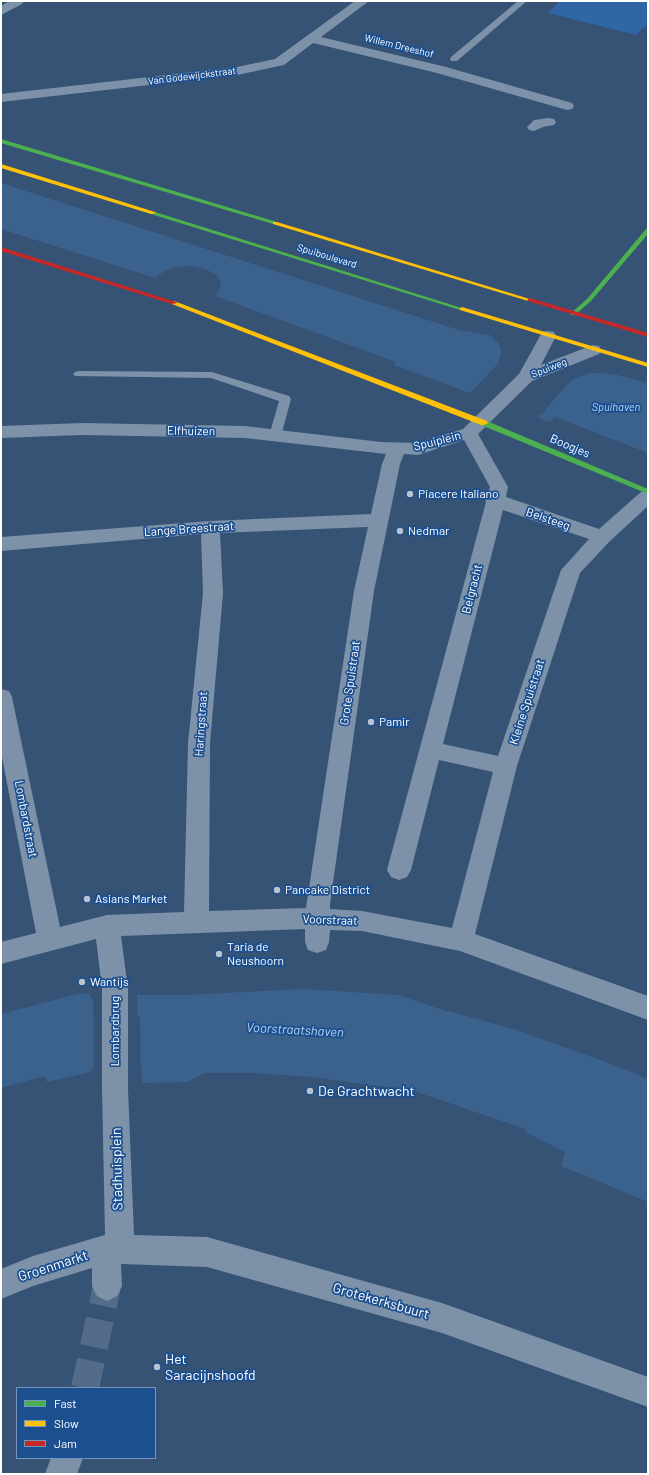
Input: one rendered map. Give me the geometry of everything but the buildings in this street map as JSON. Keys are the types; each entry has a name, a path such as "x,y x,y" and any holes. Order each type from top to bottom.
{"street":[{"name":"Van Godewijckstraat","path":"1,98 237,71 279,62 313,39 363,1"},
{"path":"328,28 342,31"},
{"name":"Willem Dreeshof","path":"313,39 441,70 567,106"},
{"name":"Willem Dreeshof","path":"439,56 454,59"},
{"name":"Willem Dreeshof","path":"441,70 454,59"},
{"path":"534,127 539,123 549,122"},
{"name":"Spuiboulevard","path":"1,141 573,314 648,335"},
{"name":"Spuiboulevard","path":"1,166 592,350 648,365"},
{"path":"573,314 589,300 648,230"},
{"path":"1,249 173,303 476,427"},
{"name":"Spuiweg","path":"526,377 548,336"},
{"name":"Spuiweg","path":"526,377 592,350"},
{"name":"Spuiplein","path":"389,448 418,448 476,427 526,377"},
{"name":"Boogjes","path":"476,427 648,492"},
{"name":"Belgracht","path":"399,870 494,500 499,487 476,427"},
{"name":"Elfhuizen","path":"1,432 82,429 244,432 389,448"},
{"name":"Grote Spuistraat","path":"317,931 318,904 362,599 391,464 389,448"},
{"name":"Kleine Spuistraat","path":"461,940 506,766 571,570 602,537 648,496"},
{"name":"Belsteeg","path":"494,500 602,537"},
{"name":"Lange Breestraat","path":"1,544 210,527 365,520 378,521"},
{"name":"Haringstraat","path":"197,922 196,902 199,743 213,593 210,527"},
{"name":"Lombardstraat","path":"1,697 50,940"},
{"path":"430,750 506,766"},
{"name":"Voorstraat","path":"1,953 107,926 308,918 317,931 362,921 461,940 648,1008"},
{"name":"Lombardbrug","path":"107,926 115,990 115,1089"},
{"name":"Stadhuisplein","path":"107,1286 118,1216 115,1089"},
{"name":"Groenmarkt","path":"1,1284 33,1271 113,1249"},
{"name":"Grotekerksbuurt","path":"113,1249 207,1252 442,1318 648,1392"},
{"path":"61,1474 68,1459"}],"lane":[{"path":"454,59 523,1"},
{"path":"79,374 212,375 285,400 275,436"}],"shaded area":[{"path":"560,1 648,1 648,24 636,35 548,13"}],"water":[{"name":"Spuihaven","path":"1,183 459,330 490,335 499,344 501,352 499,361 495,367 561,391 573,379 591,373 618,375 648,383 648,453 555,417 550,422 538,418 541,413 474,389 470,393 394,365 396,362 215,296 221,287 220,280 215,274 205,269 190,266 175,267 163,272 155,278 1,229"},
{"name":"Voorstraatshaven","path":"303,989 399,995 449,1012 517,1030 617,1066 648,1079 648,1202 561,1166 565,1152 525,1132 525,1129 414,1091 312,1077 252,1073 204,1073 188,1082 142,1083 141,1066 97,1069 91,1072 47,1082 45,1076 1,1088 1,1014 77,994 89,993 92,999 137,995 184,995"}],"pier":[{"path":"495,367 562,390 542,414 474,389"},
{"path":"137,993 137,1017 140,1016 141,1085 140,1068 91,1072 94,1068 93,996"}],"tunnel":[{"path":"85,1387 107,1286"}],"traffic: fast":[{"path":"1,141 275,223"},
{"path":"153,213 462,309"},
{"path":"573,314 589,300 648,230"},
{"path":"484,423 648,492"}],"traffic: slow":[{"path":"1,166 153,213"},
{"path":"275,223 530,300"},
{"path":"174,303 484,423"},
{"path":"462,309 648,365"}],"traffic: jam":[{"path":"1,249 174,303"},
{"path":"530,300 648,335"}],"place":[{"name":"Piacere Italiano","path":"410,494"},
{"name":"Nedmar","path":"400,531"},
{"name":"Pamir","path":"371,722"},
{"name":"Pancake District","path":"277,890"},
{"name":"Asians Market","path":"87,899"},
{"name":"Taria de Neushoorn","path":"219,954"},
{"name":"Wantijs","path":"82,982"},
{"name":"De Grachtwacht","path":"310,1091"},
{"name":"Het Saracijnshoofd","path":"157,1367"}]}
